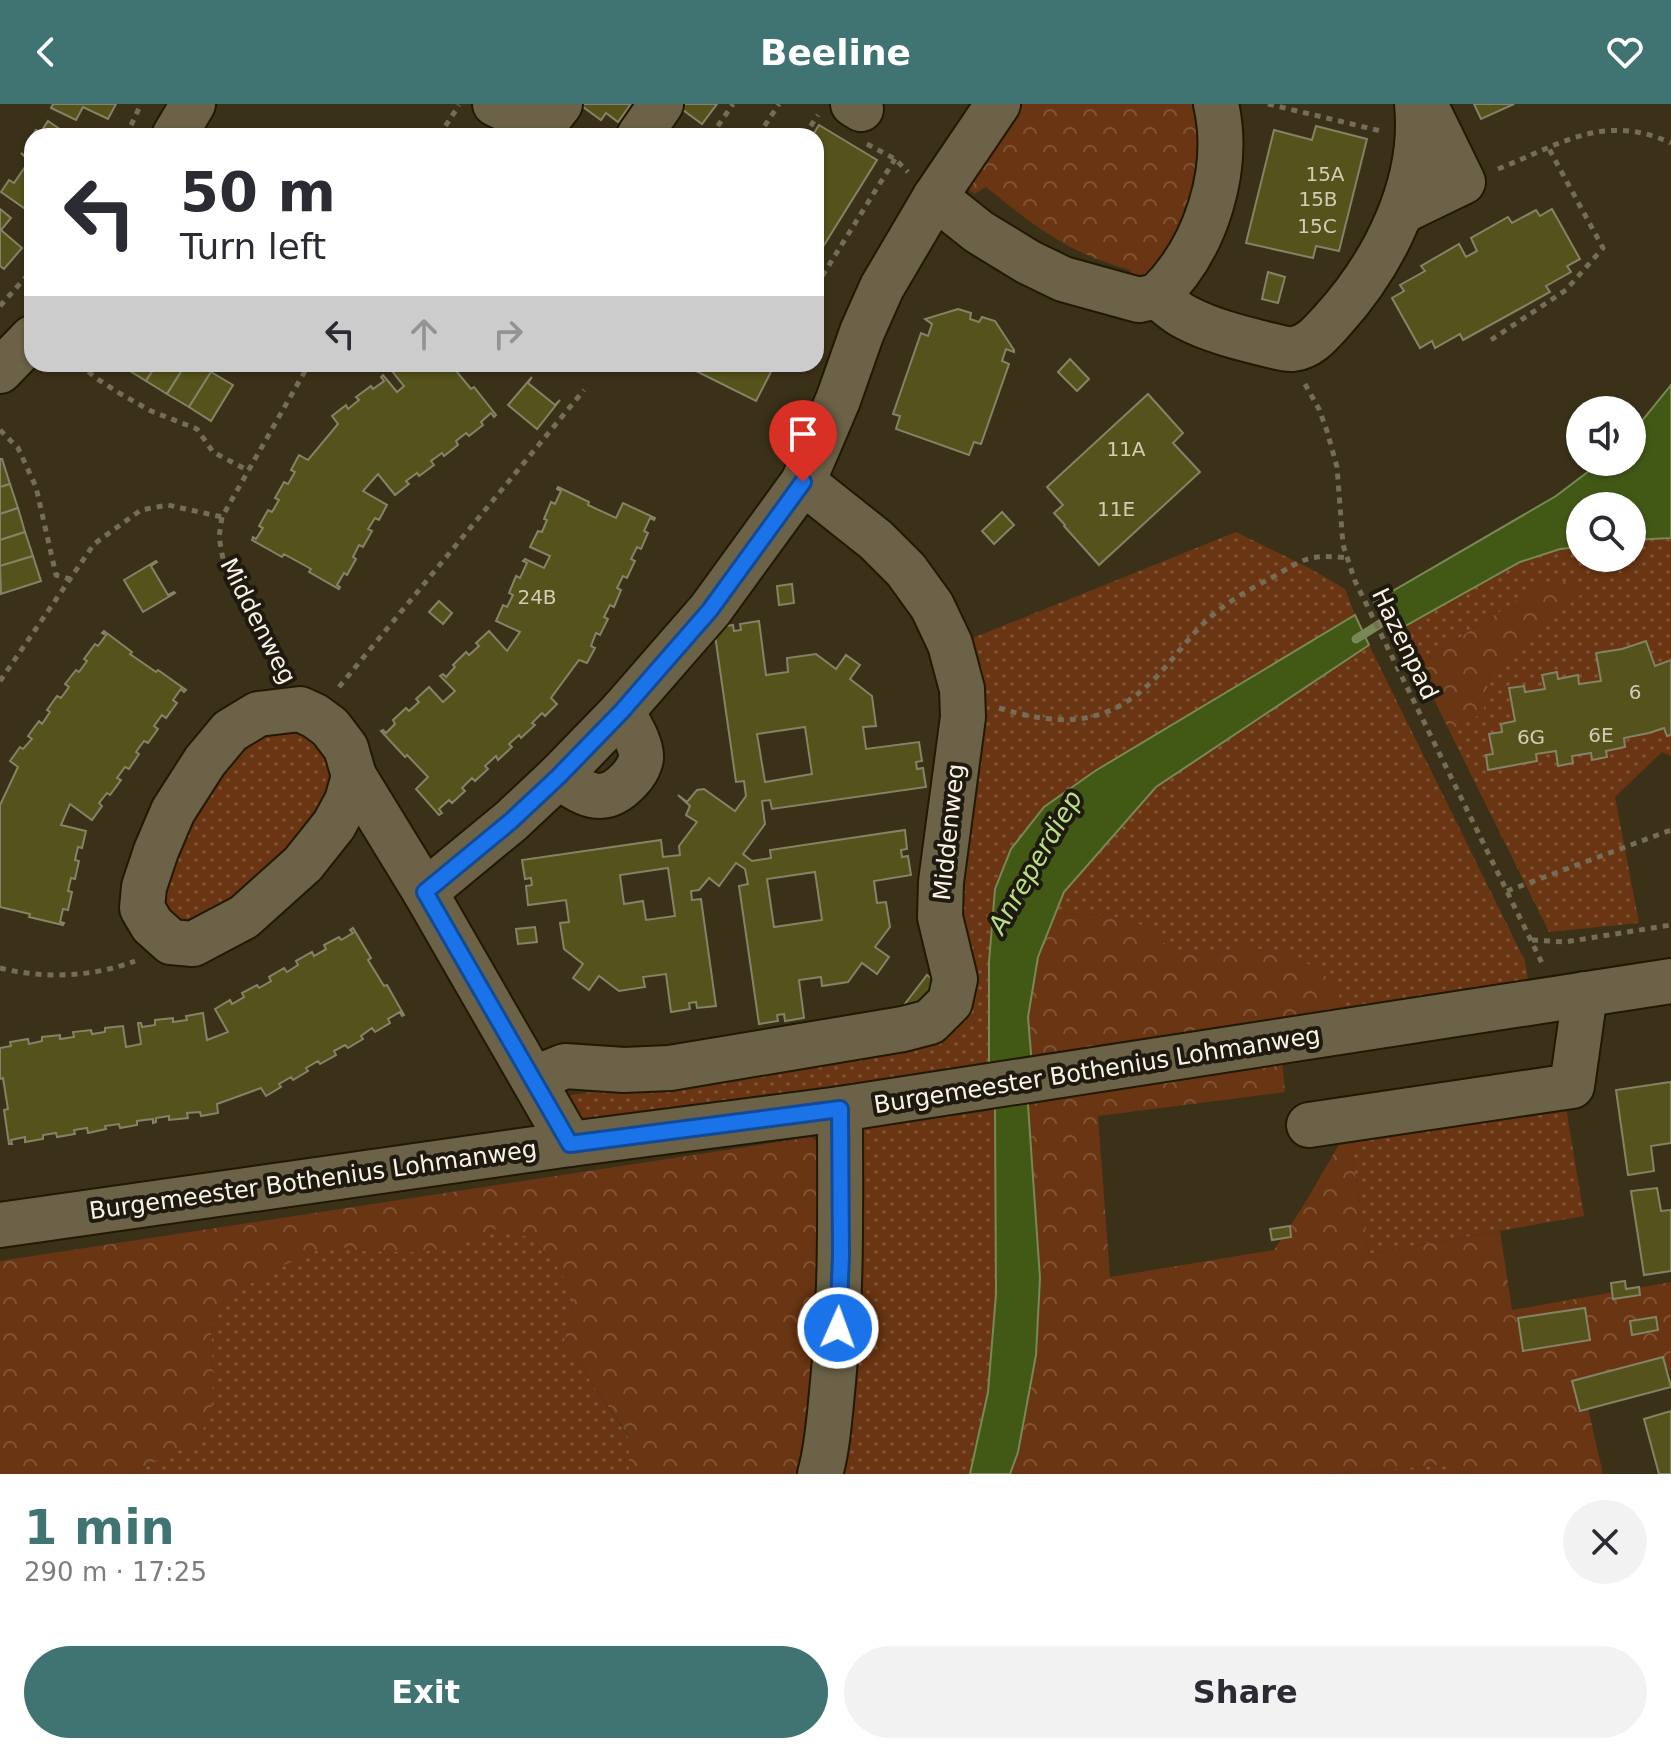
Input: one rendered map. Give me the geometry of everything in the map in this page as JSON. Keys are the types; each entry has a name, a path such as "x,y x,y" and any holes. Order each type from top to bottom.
{"street":[{"path":"179,128 193,104"},
{"path":"495,104 556,122"},
{"path":"644,128 661,104"},
{"path":"425,892 511,821 558,777 622,711 710,610 803,482 882,287 935,197 998,104"},
{"path":"935,197 979,232 1063,279 1139,300 1157,296 1184,266 1217,188 1222,157 1216,104"},
{"path":"1157,296 1184,317 1216,330 1290,350 1316,338 1360,288 1401,212 1411,180 1420,116"},
{"path":"1401,212 1463,182 1420,116"},
{"path":"0,371 24,346"},
{"name":"Middenweg","path":"533,1079 565,1066 624,1070 670,1068 903,1029 930,1022 950,1002 955,979 940,917 941,882 963,717 962,689 950,644 932,606 906,570 876,540 803,482"},
{"path":"307,712 330,727 346,748 354,776 425,892 570,1144"},
{"name":"Middenweg","path":"171,942 152,925 142,908 144,887 173,811 205,761 230,731 258,714 307,712"},
{"path":"171,942 193,944 244,917 273,892 303,864 334,825 347,801 354,776"},
{"name":"Burgemeester Bothenius Lohmanweg","path":"0,1225 840,1109 1671,981"},
{"path":"1309,1125 1572,1086 1585,994"},
{"path":"820,1474 838,1328 840,1109"}],"path":[{"path":"130,128 141,104"},
{"path":"444,128 459,104"},
{"path":"716,128 733,104"},
{"path":"763,128 779,104"},
{"path":"1268,104 1420,116"},
{"path":"846,106 846,132 895,159 935,197"},
{"path":"815,128 846,106"},
{"path":"1463,182 1569,138 1603,130 1639,131 1671,143"},
{"path":"1491,340 1566,290 1603,248 1548,147"},
{"path":"824,273 895,159"},
{"path":"0,306 24,279"},
{"name":"Hazenpad","path":"1290,350 1319,409 1331,443 1337,467 1343,545 1364,603 1531,940 1565,942 1671,925"},
{"path":"89,372 151,411 197,429 213,452 249,471"},
{"path":"0,681 94,544 141,510 168,505 222,517 305,372"},
{"name":"Middenweg","path":"222,517 219,537 223,559 307,712 453,551 584,390"},
{"path":"0,430 18,448 36,487 56,575 70,579"},
{"path":"962,689 998,707 1050,720 1078,719 1106,713 1150,684 1207,620 1234,599 1304,559 1321,555 1348,558"},
{"path":"1506,891 1671,830"},
{"path":"0,968 21,973 90,973 117,968 171,942"}],"green space":[{"path":"1018,104 1199,104 1202,180 1155,277 1134,280 1130,270 1071,247 986,187 974,194 968,189 966,180"},
{"path":"1236,532 1345,589 1355,615 1095,771 1044,807 1011,849 994,889 989,962 989,1073 583,1125 561,1097 926,1035 949,906 963,642"},
{"path":"1671,538 1671,756 1662,752 1615,797 1639,923 1549,932 1449,730 1483,713 1490,672 1583,592 1546,582 1417,665 1389,635 1520,562 1560,549 1566,548 1566,572 1646,572 1646,539"},
{"path":"1568,581 1584,592 1490,672 1483,713 1449,730 1417,665 1546,582"},
{"path":"1369,645 1525,961 1528,980 1513,991 1342,1017 1244,946 1216,954 1189,955 1158,940 1144,926 1108,915 1055,914 1065,892 1156,787"},
{"path":"289,727 310,735 328,751 338,777 299,848 198,927 158,913 184,823 245,738"},
{"path":"1055,914 1108,915 1144,926 1158,940 1189,955 1216,954 1244,946 1288,954 1322,971 1339,994 1342,1017 1032,1066 1028,1017 1038,957"},
{"path":"1282,1060 1285,1092 1098,1116 1110,1277 1274,1250 1344,1136 1349,1139 1369,1254 1500,1231 1512,1310 1671,1282 1671,1370 1585,1395 1603,1474 1471,1474 1442,1465 1325,1474 1010,1474 1018,1452 1036,1355 1040,1278 1028,1105"},
{"path":"1565,1102 1584,1216 1369,1254 1349,1139"},
{"path":"995,1110 996,1294 988,1392 970,1474 836,1474 857,1129"},
{"path":"811,1137 821,1144 814,1394 801,1474 629,1474 629,1437 564,1342 575,1295 555,1263 530,1237 497,1229 451,1248 414,1252 358,1251 331,1244 282,1266 226,1297 211,1329 211,1416 194,1444 128,1474 0,1474 0,1261"},
{"path":"497,1229 530,1237 555,1263 575,1295 564,1342 629,1438 629,1474 128,1474 149,1465 213,1378 211,1329 226,1297 282,1266 331,1244 358,1251 451,1248"},
{"path":"1442,1465 1471,1474 1325,1474"}],"water":[{"path":"1671,385 1671,538 1646,539 1646,492 1566,492 1566,548 1520,562 1389,635 1374,602 1556,496 1582,476 1646,476 1646,416"},
{"path":"1355,615 1369,645 1156,787 1064,892 1038,957 1028,1017 1032,1066 1028,1105 1040,1278 1036,1355 1018,1452 1010,1474 970,1474 988,1392 996,1294 995,1110 989,1073 989,962 995,889 1011,849 1044,807 1095,771"}],"building":[{"path":"53,104 116,104 108,119 83,107 76,120 51,108"},
{"path":"579,104 631,104 618,122 606,113 601,120"},
{"path":"675,104 717,104 702,124"},
{"path":"1474,104 1514,104 1481,119"},
{"path":"48,121 58,128 43,128"},
{"path":"1316,126 1367,139 1339,251 1316,246 1313,258 1246,243 1274,130 1312,140"},
{"path":"824,128 877,160 824,245"},
{"path":"24,168 24,208 1,192 9,180 14,183"},
{"path":"0,209 11,218 1,230 22,248 4,269 0,266"},
{"path":"1552,209 1580,259 1567,266 1571,272 1546,286 1550,292 1463,340 1460,334 1435,348 1432,341 1420,348 1392,298 1404,291 1400,285 1425,271 1421,266 1459,244 1466,257 1477,251 1471,238 1508,217 1512,223 1536,210 1540,216"},
{"path":"1268,272 1285,277 1278,303 1262,299"},
{"path":"958,309 971,313 970,319 979,322 982,317 995,321 1014,350 1006,349 1002,361 1009,364 981,444 974,442 969,455 896,429 900,416 893,414 921,333 928,336 932,324 925,319"},
{"path":"1070,359 1089,379 1077,391 1058,372"},
{"path":"131,372 152,372 146,381"},
{"path":"152,372 181,372 167,394 146,381"},
{"path":"181,372 211,372 189,407 167,394"},
{"path":"211,372 233,385 211,421 189,407"},
{"path":"393,372 457,372 471,389 474,387 496,415 494,417 491,413 481,422 483,425 469,436 466,433 456,441 458,445 431,461 434,465 406,481 409,484 395,495 378,474 363,491 387,505 379,520 375,518 368,529 372,531 363,547 359,545 353,557 356,559 337,585 339,589 309,572 311,569 252,540 263,528 259,526 268,510 272,512 279,500 275,498 284,482 288,484 295,472 291,470 299,455 308,460 338,424 332,416 346,405 348,409 359,400 356,397 384,381 383,375 397,392 404,386"},
{"path":"698,372 771,372 756,401"},
{"path":"532,377 528,383 555,405 560,400 537,429 508,405"},
{"path":"1148,394 1183,433 1173,443 1200,472 1099,565 1054,513 1063,505 1047,487"},
{"path":"0,459 10,484 0,487"},
{"path":"10,484 18,508 0,514 0,487"},
{"path":"558,487 616,518 623,503 655,518 650,518 641,549 637,547 627,578 623,576 617,588 621,590 614,607 610,605 604,617 608,619 600,635 596,633 591,646 595,648 587,663 579,660 551,698 557,704 545,716 542,713 521,738 519,735 509,744 512,747 498,760 496,756 485,766 488,769 475,781 472,778 462,788 465,791 452,803 449,800 439,809 442,813 439,815 416,789 428,777 381,731 386,733 395,724 393,720 406,708 409,711 419,702 416,699 429,687 443,702 455,691 440,676 443,674 446,677 455,667 453,665 466,652 469,655 479,646 476,643 489,631 507,651 520,632 496,621 503,605 507,607 513,595 509,593 516,576 520,578 527,563 523,561 525,559 544,568 550,556 530,547 538,531 542,532 551,502 555,504 561,491"},
{"path":"18,508 25,532 0,540 0,514"},
{"path":"1002,512 1014,525 994,544 982,531"},
{"path":"25,532 33,556 0,566 0,540"},
{"path":"33,556 41,581 1,594 0,566"},
{"path":"156,561 151,566 168,595 175,593 143,612 124,580"},
{"path":"792,584 794,603 779,605 777,586"},
{"path":"439,601 452,613 443,624 429,612"},
{"path":"759,621 766,675 788,672 787,658 816,654 836,669 846,655 860,665 850,679 872,696 876,726 863,727 866,749 919,742 922,761 916,762 917,769 923,768 926,787 772,809 770,800 762,801 765,824 743,854 752,861 771,858 770,850 905,830 907,849 901,850 902,857 908,856 911,875 874,881 877,903 886,902 890,927 875,947 889,957 877,974 862,963 848,982 822,986 821,977 799,980 804,1018 785,1021 784,1014 777,1015 778,1021 759,1024 739,886 748,884 745,869 736,863 719,886 709,878 699,890 691,891 692,900 701,899 716,1006 697,1008 696,1002 689,1003 690,1009 671,1012 666,974 643,977 645,987 619,991 599,976 589,990 573,978 583,964 564,949 560,923 569,922 566,900 528,905 526,886 532,885 531,878 525,879 522,860 661,840 663,857 680,855 679,846 697,822 686,815 690,806 678,795 687,802 697,790 704,789 735,811 746,796 744,781 736,782 714,628 733,625 734,631 741,630 740,624","holes":["805,727 812,774 765,782 757,734","668,868 675,916 646,920 643,901 624,904 620,875","815,872 822,920 774,927 767,879"]},
{"path":"104,631 132,652 130,654 186,690 181,689 173,700 177,703 166,718 162,715 154,726 158,729 148,743 144,741 136,752 139,754 129,769 125,767 117,778 121,780 110,795 107,793 99,803 102,806 92,820 70,804 61,825 86,831 82,848 78,847 75,860 79,861 75,879 71,878 68,891 72,892 68,910 63,909 60,922 63,925 0,907 0,805 18,767 10,761 20,747 23,749 32,739 28,736 39,721 42,724 57,696 61,698 69,687 65,684 76,670 79,672 87,661 84,659 106,635 102,633"},
{"path":"1646,641 1655,666 1671,660 1671,735 1667,736 1664,728 1624,738 1625,747 1606,751 1607,757 1592,760 1591,753 1572,756 1573,763 1558,766 1556,751 1536,754 1537,761 1488,770 1486,755 1493,754 1489,734 1502,732 1501,724 1515,721 1509,688 1524,686 1525,692 1545,689 1542,675 1557,672 1558,679 1578,675 1579,684 1601,681 1596,653"},
{"path":"535,927 537,942 518,944 516,929"},
{"path":"353,928 371,958 368,960 404,1015 400,1012 388,1019 390,1023 375,1032 372,1028 361,1036 363,1039 348,1048 345,1045 334,1051 336,1055 306,1068 308,1071 279,1084 281,1087 266,1096 261,1088 217,1104 218,1113 201,1116 200,1112 187,1113 188,1118 169,1120 169,1116 156,1118 153,1123 153,1119 137,1121 137,1125 120,1128 119,1124 105,1126 106,1129 88,1133 87,1128 74,1130 75,1134 57,1137 56,1133 43,1135 43,1139 25,1142 25,1137 11,1140 12,1144 9,1144 4,1110 8,1109 3,1078 0,1079 0,1048 11,1046 10,1042 28,1039 29,1044 42,1041 42,1037 60,1035 60,1039 74,1037 73,1032 91,1030 92,1034 105,1032 105,1028 123,1026 126,1047 141,1044 138,1023 142,1027 155,1025 155,1020 187,1020 186,1016 203,1013 207,1040 228,1032 215,1009 230,1000 232,1004 244,997 242,993 271,981 269,977 284,968 287,972 298,965 296,961 312,952 314,956 326,949 324,945 353,933 350,930"},
{"path":"927,975 939,984 916,1015 904,1005"},
{"path":"1671,1082 1671,1143 1651,1146 1654,1171 1628,1175 1616,1090"},
{"path":"1657,1188 1661,1211 1671,1210 1671,1271 1644,1275 1631,1191"},
{"path":"1290,1226 1291,1237 1272,1240 1270,1229"},
{"path":"1625,1281 1626,1289 1639,1287 1640,1295 1613,1299 1611,1283"},
{"path":"1585,1308 1590,1340 1523,1351 1518,1318"},
{"path":"1656,1317 1658,1330 1632,1335 1630,1321"},
{"path":"1663,1357 1671,1387 1580,1411 1572,1381"},
{"path":"1671,1411 1671,1474 1659,1474 1644,1419"}],"waterway":[{"name":"Anreperdiep","path":"1356,639 1391,617"}],"route":[{"path":"803,482 710,610 622,711 511,821 425,892 570,1144 840,1109 838,1328"}]}
